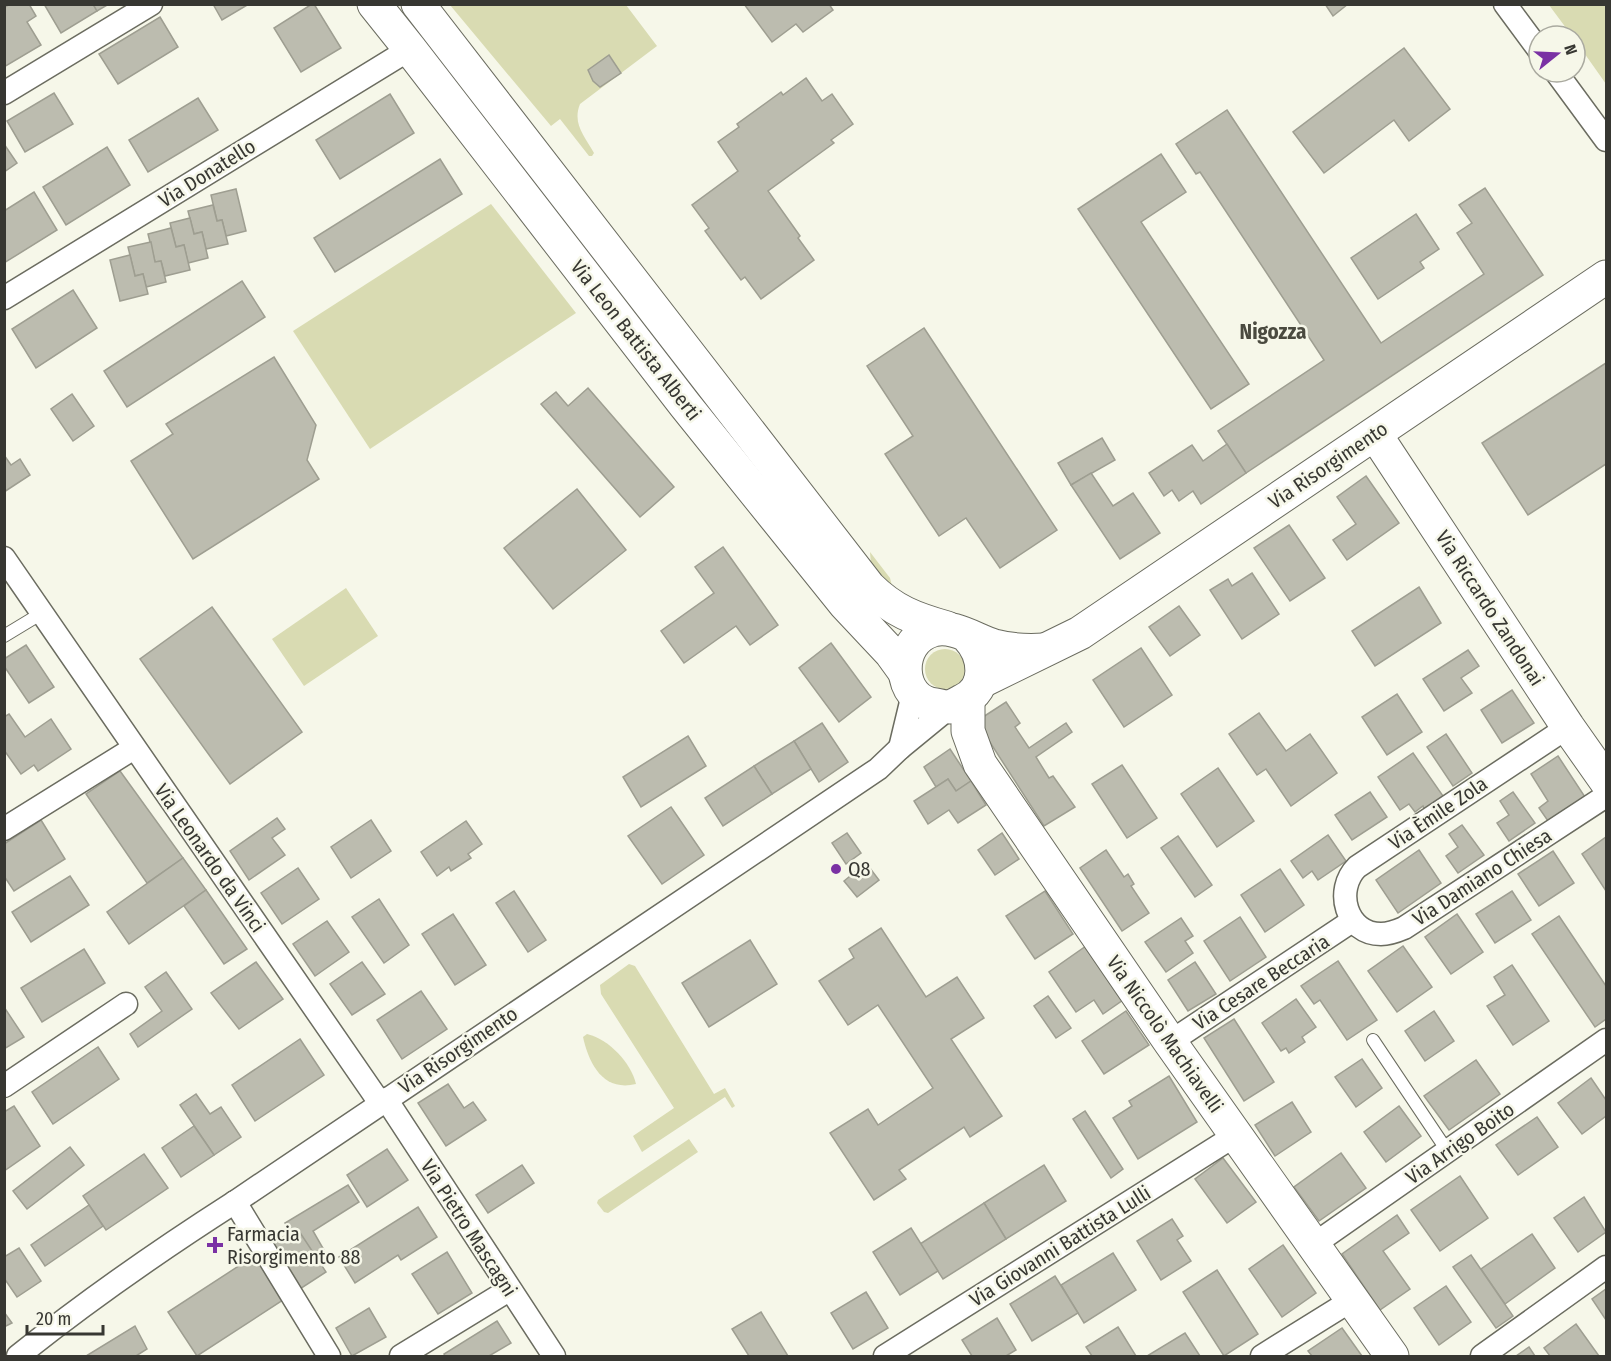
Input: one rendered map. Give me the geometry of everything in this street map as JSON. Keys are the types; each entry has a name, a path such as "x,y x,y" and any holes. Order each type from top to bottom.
{"street":[{"path":"4,93 151,4"},
{"name":"Via Leon Battista Alberti","path":"374,4 692,414 845,604 891,653 909,682"},
{"name":"Via Leon Battista Alberti","path":"418,4 868,587 896,610 957,633"},
{"path":"1505,4 1527,34"},
{"name":"Via Donatello","path":"4,298 410,49"},
{"path":"1565,84 1606,140"},
{"name":"Via Risorgimento","path":"18,1356 119,1278 878,769 900,748 966,696 1080,633 1606,277"},
{"name":"Via Riccardo Zandonai","path":"1375,434 1606,781"},
{"name":"Via Leonardo da Vinci","path":"4,558 134,748 383,1101"},
{"path":"900,748 909,682 905,660 909,649 925,633 936,629 957,633 976,646 983,670 966,696 930,705 909,682"},
{"name":"Via Risorgimento","path":"957,633 996,646 1028,651 1048,650"},
{"name":"Via Niccolò Machiavelli","path":"966,696 968,731 980,764 1170,1042 1392,1356"},
{"name":"Via Èmile Zola","path":"1352,921 1344,893 1350,874 1357,867 1568,727"},
{"path":"4,829 134,748"},
{"name":"Via Damiano Chiesa","path":"1352,921 1362,929 1373,933 1382,934 1404,928 1606,796"},
{"name":"Via Cesare Beccaria","path":"1170,1042 1352,921"},
{"path":"4,1086 126,1004"},
{"name":"Via Arrigo Boito","path":"1313,1245 1606,1040"},
{"name":"Via Pietro Mascagni","path":"383,1101 554,1356"},
{"name":"Via Giovanni Battista Lulli","path":"885,1356 1236,1135"},
{"path":"235,1202 329,1356"},
{"path":"1482,1356 1606,1267"},
{"path":"401,1356 509,1290"},
{"path":"1262,1356 1352,1300"}],"lane":[{"path":"4,636 42,613"},
{"path":"1373,1041 1448,1152"}],"green space":[{"path":"450,5 626,5 657,46 580,104 579,124 594,153 589,156 560,119 551,126"},
{"path":"1549,5 1606,5 1606,84 1587,57 1587,24 1563,24"},
{"path":"491,204 576,313 370,449 293,331"},
{"path":"870,552 890,578 892,586 872,576"},
{"path":"346,588 378,636 304,686 272,639"},
{"path":"945,649 953,650 959,655 964,661 964,677 959,683 953,688 945,689 937,688 931,683 926,677 925,669 926,661 931,655 937,650"},
{"path":"629,964 635,966 714,1094 725,1088 735,1106 732,1108 725,1097 642,1152 633,1136 674,1108 601,994 600,985"},
{"path":"587,1034 603,1041 618,1053 629,1068 636,1084 615,1084 599,1074 589,1057 583,1037"},
{"path":"689,1139 698,1152 608,1213 604,1212 597,1203 598,1200"}],"building":[{"path":"10,4 29,4 36,16 27,22 41,45 4,67 4,8"},
{"path":"44,4 93,4 97,11 61,33"},
{"path":"93,4 109,4 97,11"},
{"path":"213,4 249,4 222,20"},
{"path":"312,4 341,48 301,72 274,28"},
{"path":"744,4 829,4 833,10 803,32 796,24 772,42"},
{"path":"1325,4 1348,4 1333,16"},
{"path":"160,17 178,47 118,84 99,54"},
{"path":"1404,48 1450,109 1409,141 1394,120 1324,173 1293,132"},
{"path":"609,55 621,73 600,87 593,81 588,70"},
{"path":"806,78 822,101 832,94 853,124 831,140 834,143 768,191 814,260 761,299 745,277 741,280 705,231 709,228 692,205 738,171 718,142 739,127 737,124 781,92 783,95"},
{"path":"54,93 73,124 25,152 7,121"},
{"path":"390,94 414,133 340,179 316,140"},
{"path":"198,98 218,130 148,172 129,140"},
{"path":"1227,110 1381,343 1484,274 1457,233 1472,223 1459,205 1485,188 1543,275 1246,473 1218,431 1324,360 1200,172 1196,174 1176,144"},
{"path":"4,144 17,163 4,172"},
{"path":"107,147 130,185 66,225 43,187"},
{"path":"1161,154 1186,192 1141,222 1249,384 1211,409 1078,209"},
{"path":"440,159 462,194 335,272 314,238"},
{"path":"236,189 246,231 226,236 222,220 217,221 211,195"},
{"path":"34,192 57,230 4,263 4,211"},
{"path":"213,205 217,221 222,220 228,244 206,249 202,232 194,234 188,211"},
{"path":"1416,214 1439,249 1420,262 1424,268 1378,299 1351,258"},
{"path":"190,218 194,234 202,232 208,258 188,263 184,245 176,247 170,223"},
{"path":"171,228 176,247 184,245 190,270 165,276 161,261 155,262 148,234"},
{"path":"151,242 155,262 161,261 166,282 146,287 143,274 135,276 128,247"},
{"path":"130,255 135,276 143,274 148,294 120,301 110,260"},
{"path":"242,281 265,317 127,407 104,371"},
{"path":"73,290 97,328 36,368 12,329"},
{"path":"924,328 1057,530 1000,568 966,518 939,536 885,454 913,436 867,366"},
{"path":"274,357 316,425 307,460 319,479 193,559 131,461 173,434 166,424"},
{"path":"1606,363 1606,464 1528,515 1482,443"},
{"path":"588,388 674,487 640,517 541,404 556,392 568,406"},
{"path":"72,394 94,426 73,441 51,409"},
{"path":"1102,438 1115,460 1071,485 1058,463"},
{"path":"1227,444 1246,473 1201,504 1193,491 1179,501 1172,490 1164,496 1149,473 1192,445 1203,461"},
{"path":"4,455 11,465 20,459 30,475 4,492"},
{"path":"1091,473 1113,506 1133,493 1160,533 1120,559 1071,485"},
{"path":"1366,476 1399,523 1347,560 1333,540 1356,524 1337,497"},
{"path":"577,489 626,550 553,609 504,548"},
{"path":"1289,525 1325,578 1290,601 1254,548"},
{"path":"723,547 778,625 750,645 736,626 684,663 661,631 714,593 695,567"},
{"path":"1252,573 1279,614 1242,639 1210,590 1228,579 1232,586"},
{"path":"1419,587 1441,623 1375,666 1352,631"},
{"path":"1179,606 1200,635 1170,656 1149,627"},
{"path":"212,607 302,732 230,784 140,659"},
{"path":"831,643 871,697 839,722 799,668"},
{"path":"26,645 54,687 29,703 4,666 4,659"},
{"path":"1141,648 1172,695 1124,727 1093,680"},
{"path":"1468,650 1479,666 1461,678 1472,693 1444,711 1423,679"},
{"path":"1512,690 1534,723 1502,743 1481,710"},
{"path":"1397,694 1422,732 1387,755 1362,717"},
{"path":"1006,702 1020,723 1015,727 1029,748 1066,723 1072,732 1036,757 1049,778 1053,776 1075,807 1044,826 984,733 983,717"},
{"path":"1259,713 1286,751 1310,734 1337,773 1291,806 1266,769 1257,775 1229,734"},
{"path":"9,714 25,737 51,719 71,749 38,771 34,765 21,774 4,750 4,717"},
{"path":"822,723 848,762 819,782 794,741"},
{"path":"1446,734 1472,773 1453,786 1427,747"},
{"path":"688,736 706,766 641,807 623,777"},
{"path":"794,741 811,769 772,794 754,766"},
{"path":"950,749 971,781 956,791 948,779 936,787 924,767"},
{"path":"1413,753 1443,796 1424,809 1423,806 1415,812 1409,804 1400,810 1378,777"},
{"path":"1558,756 1585,797 1548,821 1539,808 1548,801 1531,774"},
{"path":"1122,765 1157,818 1127,838 1092,784"},
{"path":"754,766 772,794 723,826 705,798"},
{"path":"1218,768 1254,821 1217,847 1181,794"},
{"path":"120,771 183,858 147,883 86,794"},
{"path":"948,779 956,791 971,781 986,805 958,823 949,810 928,824 914,801"},
{"path":"1370,792 1387,817 1352,840 1335,815"},
{"path":"1513,792 1535,823 1509,841 1497,823 1509,815 1500,801"},
{"path":"671,807 704,855 662,884 628,836"},
{"path":"277,818 285,829 272,838 285,855 249,880 230,851"},
{"path":"41,820 65,859 14,891 4,876 4,844"},
{"path":"371,820 391,851 351,878 331,847"},
{"path":"466,821 482,844 468,854 471,858 451,871 449,867 437,876 421,852"},
{"path":"1462,825 1484,855 1458,873 1446,856 1458,847 1449,834"},
{"path":"847,833 861,853 846,864 832,843"},
{"path":"1002,833 1019,859 995,875 978,850"},
{"path":"1328,835 1346,861 1318,880 1312,871 1303,878 1291,861"},
{"path":"1178,836 1212,885 1195,897 1161,848"},
{"path":"1606,837 1606,891 1582,854"},
{"path":"1106,850 1124,877 1128,874 1134,884 1131,886 1149,913 1122,931 1080,868"},
{"path":"1419,850 1441,883 1398,913 1376,880"},
{"path":"1553,851 1574,883 1539,906 1518,874"},
{"path":"183,858 206,890 129,944 107,912"},
{"path":"866,863 879,880 857,897 844,881"},
{"path":"298,868 319,899 282,924 261,893"},
{"path":"1280,869 1304,905 1265,932 1241,895"},
{"path":"70,876 89,905 31,942 12,912"},
{"path":"206,890 247,949 224,964 184,906"},
{"path":"514,891 546,940 528,952 496,903"},
{"path":"1045,891 1073,934 1035,959 1006,916"},
{"path":"1512,891 1531,920 1495,943 1476,914"},
{"path":"379,899 409,945 384,963 352,917"},
{"path":"453,914 486,965 455,985 422,934"},
{"path":"1457,914 1483,952 1451,974 1425,937"},
{"path":"1559,916 1606,986 1606,1019 1595,1027 1532,934"},
{"path":"1240,917 1266,957 1230,981 1204,941"},
{"path":"1181,918 1193,936 1185,941 1193,953 1166,972 1145,942"},
{"path":"327,921 349,952 315,976 293,944"},
{"path":"881,928 926,997 957,977 984,1018 951,1039 1002,1116 970,1137 964,1127 899,1170 906,1179 874,1200 830,1133 868,1109 878,1125 933,1088 878,1005 848,1025 819,981 854,958 849,949"},
{"path":"750,940 777,984 709,1027 682,983"},
{"path":"1086,946 1123,1000 1103,1014 1094,1000 1076,1012 1049,972"},
{"path":"1403,946 1432,987 1397,1012 1368,971"},
{"path":"84,949 105,983 42,1022 21,988"},
{"path":"1338,961 1377,1020 1347,1040 1320,1000 1314,1004 1301,986"},
{"path":"256,962 283,999 239,1029 211,993"},
{"path":"362,962 385,994 352,1015 330,984"},
{"path":"1195,962 1216,994 1188,1011 1168,980"},
{"path":"1512,965 1549,1021 1513,1045 1487,1006 1505,995 1494,977"},
{"path":"166,972 192,1009 138,1047 130,1034 162,1011 145,987"},
{"path":"421,991 447,1029 402,1059 377,1020"},
{"path":"1048,996 1071,1028 1056,1038 1034,1006"},
{"path":"1296,999 1316,1027 1302,1037 1305,1042 1289,1053 1286,1048 1281,1051 1262,1023"},
{"path":"4,1007 24,1037 4,1049"},
{"path":"1126,1011 1149,1045 1104,1074 1082,1041"},
{"path":"1434,1011 1454,1041 1425,1061 1405,1031"},
{"path":"1234,1019 1274,1082 1244,1101 1204,1038"},
{"path":"300,1039 324,1075 255,1121 232,1085"},
{"path":"98,1047 119,1079 53,1124 32,1092"},
{"path":"1362,1059 1382,1088 1356,1107 1335,1077"},
{"path":"1476,1060 1500,1094 1449,1130 1424,1096"},
{"path":"1169,1076 1197,1122 1138,1159 1113,1118 1132,1106 1129,1101"},
{"path":"1591,1078 1606,1100 1606,1116 1582,1134 1558,1103"},
{"path":"448,1084 464,1108 473,1102 486,1120 446,1146 418,1103"},
{"path":"196,1094 210,1114 221,1107 241,1137 214,1155 180,1105"},
{"path":"1292,1102 1311,1132 1275,1156 1255,1125"},
{"path":"14,1106 40,1146 4,1171 4,1112"},
{"path":"1399,1106 1421,1136 1386,1162 1364,1132"},
{"path":"1085,1111 1123,1169 1111,1178 1073,1119"},
{"path":"1537,1117 1558,1147 1518,1175 1496,1145"},
{"path":"194,1126 214,1155 181,1177 162,1148"},
{"path":"70,1147 84,1165 27,1209 13,1191"},
{"path":"387,1149 408,1180 367,1207 347,1175"},
{"path":"1341,1153 1366,1188 1319,1221 1294,1187"},
{"path":"144,1154 168,1188 106,1230 83,1196"},
{"path":"1223,1158 1256,1202 1227,1223 1195,1179"},
{"path":"522,1165 534,1183 488,1213 476,1195"},
{"path":"1044,1165 1066,1201 1006,1239 984,1203"},
{"path":"1460,1176 1488,1218 1440,1251 1411,1210"},
{"path":"348,1185 359,1202 313,1231 324,1250 308,1260 285,1223"},
{"path":"1584,1197 1606,1232 1578,1252 1554,1218"},
{"path":"984,1203 1006,1239 943,1279 920,1244"},
{"path":"89,1205 103,1226 45,1266 31,1245"},
{"path":"418,1207 437,1237 401,1260 398,1255 355,1283 339,1257"},
{"path":"1397,1215 1409,1233 1383,1251 1410,1289 1380,1310 1342,1254"},
{"path":"1172,1219 1183,1236 1177,1240 1191,1261 1161,1280 1137,1241"},
{"path":"297,1228 326,1272 197,1356 168,1312"},
{"path":"911,1228 938,1271 900,1295 873,1252"},
{"path":"1532,1234 1555,1268 1505,1304 1481,1269"},
{"path":"1283,1245 1316,1293 1282,1317 1249,1269"},
{"path":"19,1248 41,1281 17,1297 4,1278 4,1257"},
{"path":"447,1252 472,1293 438,1314 412,1274"},
{"path":"1113,1253 1136,1290 1084,1323 1061,1285"},
{"path":"1471,1255 1513,1316 1496,1328 1453,1267"},
{"path":"1217,1270 1258,1334 1224,1356 1183,1292"},
{"path":"1055,1276 1078,1313 1032,1341 1010,1304"},
{"path":"1446,1286 1471,1322 1439,1345 1414,1308"},
{"path":"1606,1289 1606,1320 1592,1299"},
{"path":"866,1292 888,1328 853,1349 831,1313"},
{"path":"369,1308 386,1337 352,1356 336,1328"},
{"path":"4,1312 12,1323 4,1327"},
{"path":"761,1312 788,1356 749,1356 732,1329"},
{"path":"997,1318 1016,1350 1006,1356 972,1356 962,1340"},
{"path":"497,1321 511,1343 489,1356 445,1356 444,1354"},
{"path":"1576,1324 1599,1356 1550,1356 1544,1348"},
{"path":"135,1326 147,1349 136,1356 86,1356"},
{"path":"1118,1327 1136,1356 1092,1356 1086,1347"},
{"path":"1342,1328 1362,1356 1312,1356 1308,1351"},
{"path":"1185,1333 1200,1356 1147,1356"},
{"path":"1529,1347 1535,1356 1516,1356"}],"place":[{"name":"Q8","path":"836,869"},
{"name":"Farmacia Risorgimento 88","path":"215,1245"}],"district":[{"name":"Nigozza","path":"1273,332"}]}
